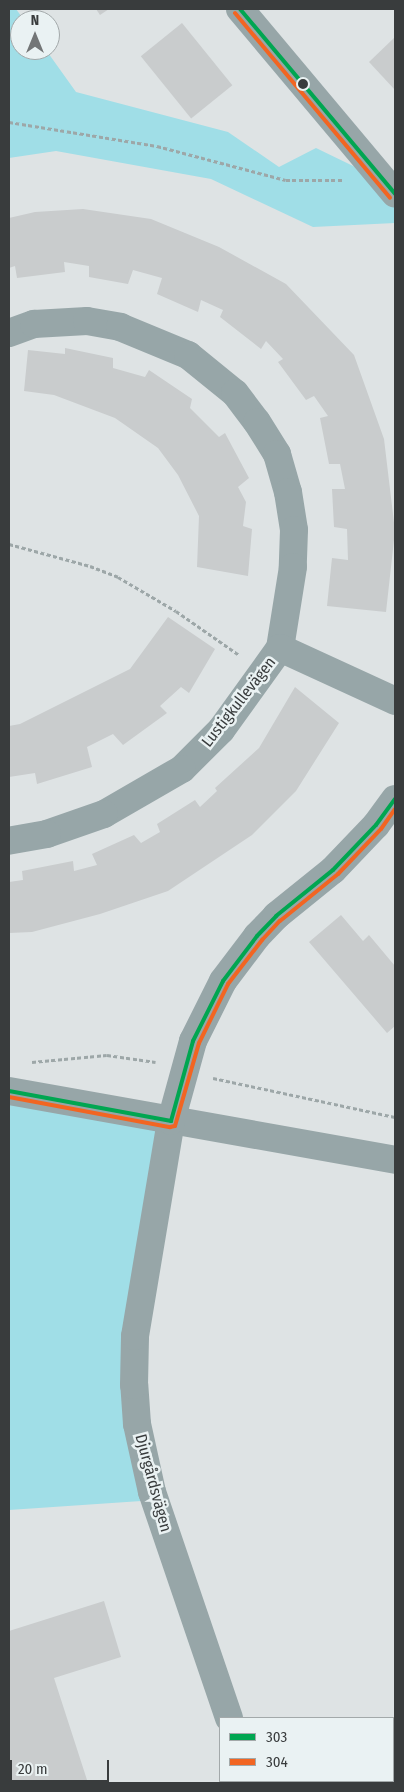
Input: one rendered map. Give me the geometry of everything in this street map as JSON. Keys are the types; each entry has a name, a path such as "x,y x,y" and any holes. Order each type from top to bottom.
{"street":[{"path":"240,9 390,187"},
{"name":"Lustigkullevägen","path":"9,333 34,324 60,321 87,321 120,327 188,355 235,393 257,422 277,454 288,492 294,530 293,567 280,648 221,730 182,769 104,814 47,834 9,841"},
{"name":"Lustigkullevägen","path":"280,648 395,701"},
{"path":"171,1120 193,1041 223,981 257,936 276,916 333,870 376,826 395,799"},
{"path":"9,1091 395,1160"},
{"name":"Djurgårdsvägen","path":"171,1120 135,1336 134,1385 137,1424 152,1492 229,1717"}],"path":[{"path":"9,122 157,146 286,180 390,187"},
{"path":"9,544 90,566 118,577 176,611 264,672"}],"shaded area":[{"path":"9,9 16,9 10,10 10,60 53,60 76,92 228,132 279,167 316,148 382,180 395,196 395,223 313,227 211,179 56,151 9,158"},
{"path":"9,1079 171,1123 147,1288 139,1437 156,1500 9,1510"}],"building":[{"path":"96,9 109,9 100,15"},
{"path":"182,23 232,85 191,119 141,56"},
{"path":"395,37 395,90 369,62"},
{"path":"83,209 151,219 219,247 286,284 354,355 384,439 395,531 386,612 327,606 332,558 348,560 347,529 334,527 332,489 345,489 340,464 329,464 320,418 328,416 314,396 306,400 278,362 283,359 266,341 261,349 220,317 223,310 201,300 198,312 157,294 162,278 133,270 128,284 89,277 89,266 64,262 65,272 17,278 15,266 9,268 9,218 35,212"},
{"path":"65,348 113,358 113,368 145,377 149,370 192,399 190,408 219,437 225,433 249,478 238,487 246,502 243,526 252,529 248,576 197,567 199,516 178,475 158,448 115,418 54,395 24,391 28,350 65,354"},
{"path":"168,617 215,649 189,693 181,687 160,706 167,713 123,745 113,734 87,747 92,767 37,784 35,773 9,777 9,726 20,724 130,669"},
{"path":"295,687 339,723 296,791 252,835 168,891 100,914 32,932 9,933 9,882 23,880 22,871 73,861 74,871 97,865 92,854 134,835 141,843 160,832 157,824 195,800 200,807 217,791 215,788 259,748"},
{"path":"341,915 363,941 369,935 395,966 395,1026 387,1033 309,942"},
{"path":"104,1601 121,1657 54,1678 88,1783 9,1783 9,1631"}],"transit line":[{"name":"303","path":"240,9 395,194"},
{"name":"304","path":"235,13 390,198"},
{"name":"303","path":"171,1121 193,1041 223,981 257,936 276,916 333,870 376,825 395,799"},
{"name":"304","path":"9,1097 170,1127 175,1126 199,1043 228,984 262,940 280,921 338,874 381,829 395,809"},
{"name":"303","path":"9,1091 171,1121"}]}
